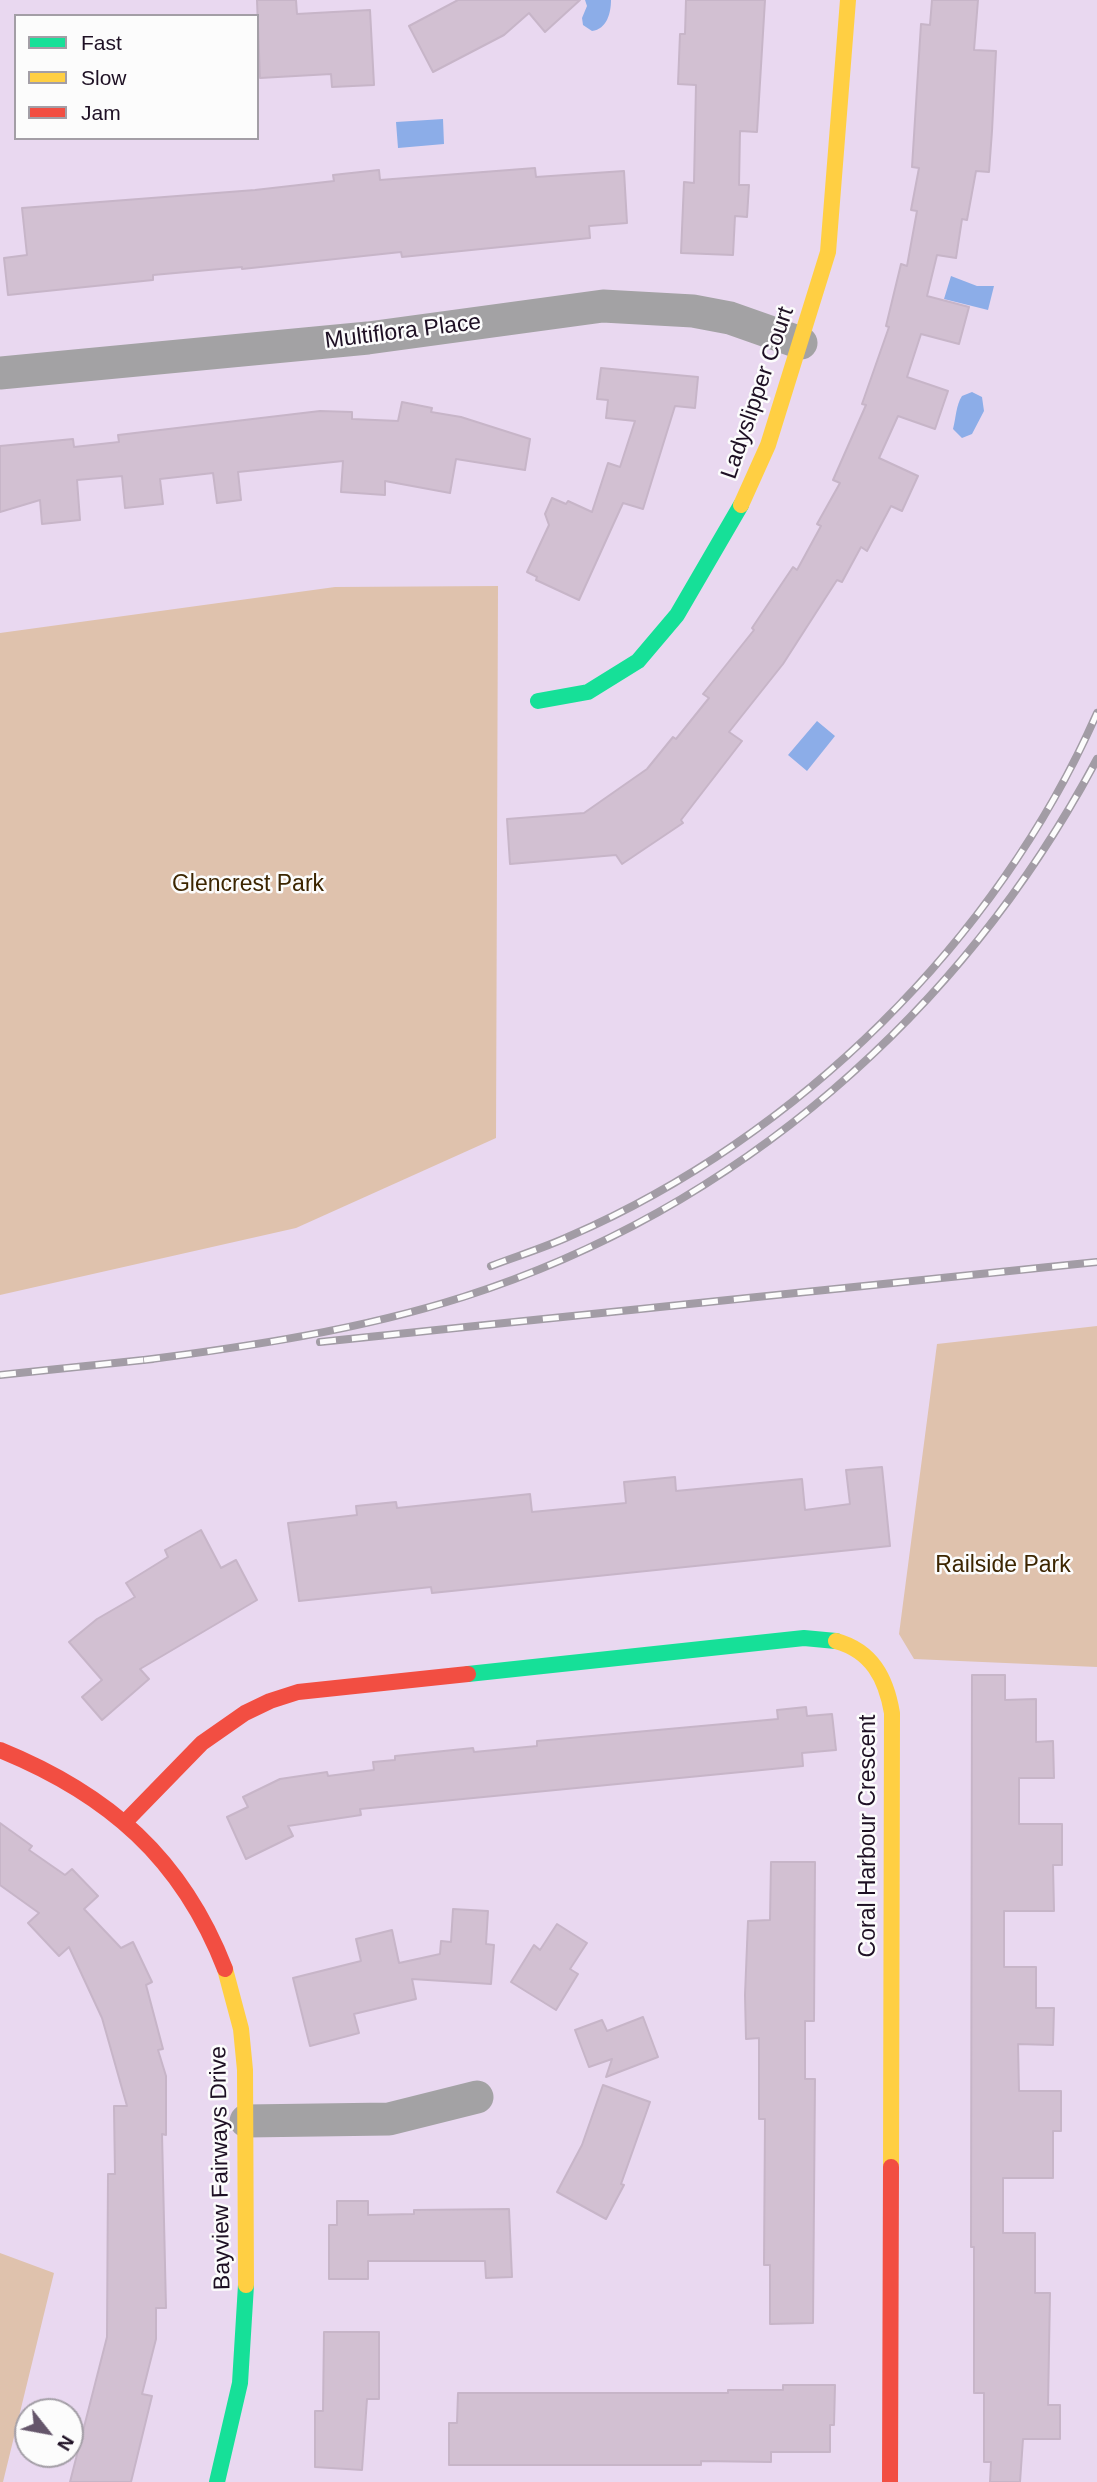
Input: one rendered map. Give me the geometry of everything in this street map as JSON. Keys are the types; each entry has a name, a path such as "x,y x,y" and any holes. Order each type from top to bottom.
{"street":[{"name":"Ladyslipper Court","path":"538,701 588,692 638,661 677,615 745,498 768,445 828,252 848,0"},
{"name":"Multiflora Place","path":"0,373 368,338 603,306 693,311 730,318 801,343"},
{"name":"Coral Harbour Crescent","path":"127,1821 190,1751 216,1729 266,1701 298,1692 804,1638 836,1640 867,1656 885,1680 892,1713 890,2482"},
{"name":"Bayview Fairways Drive","path":"0,1751 60,1776 127,1821 179,1880 212,1934 229,1980 241,2026 246,2074 244,2348 234,2413 217,2482"},
{"path":"246,2121 389,2119 477,2096"}],"green space":[{"name":"Glencrest Park","path":"498,586 496,1138 296,1228 0,1295 0,633 335,587"},
{"name":"Railside Park","path":"1097,1326 1097,1667 914,1659 899,1634 937,1344"},
{"path":"0,2253 54,2273 23,2398 14,2398 14,2437 3,2482 0,2482"}],"water":[{"path":"585,0 611,0 607,20 597,30 592,31 583,25 582,18 587,6"},
{"path":"443,119 444,144 398,148 396,122"},
{"path":"951,276 977,286 994,286 988,310 944,299"},
{"path":"972,392 982,397 984,411 972,434 962,438 953,429 956,412 962,396"},
{"path":"817,721 835,736 807,771 788,755"}],"building":[{"path":"257,0 296,0 297,14 370,10 374,85 332,87 331,74 260,78"},
{"path":"458,0 580,0 545,32 529,13 504,35 433,72 409,26"},
{"path":"686,0 765,0 757,132 740,131 739,185 749,185 747,217 735,216 733,255 681,253 684,182 694,183 696,85 678,84 680,34 685,34"},
{"path":"932,0 978,0 974,50 996,51 992,131 989,172 976,171 967,220 962,219 956,258 937,255 927,296 969,307 959,344 921,334 907,377 948,391 935,429 898,416 879,458 918,476 902,511 891,506 867,551 861,547 842,582 837,580 783,664 729,732 742,741 681,820 683,823 622,864 616,855 510,864 507,819 584,813 647,769 673,737 676,739 709,698 703,694 754,630 752,628 793,567 797,570 821,526 817,524 840,483 833,480 866,405 862,404 889,327 886,326 901,264 907,266 917,211 911,210 919,168 912,167 921,24 930,25"},
{"path":"535,168 536,177 624,171 627,223 589,226 590,238 402,257 401,252 242,269 153,275 153,280 8,295 4,258 27,255 22,208 255,190 334,181 333,175 379,170 380,180"},
{"path":"601,368 698,377 695,408 675,406 643,509 623,503 579,600 536,580 537,577 527,572 549,525 545,514 552,498 566,504 568,501 592,512 608,463 620,467 635,421 606,418 608,400 597,399"},
{"path":"402,402 432,408 431,412 461,417 530,439 525,470 456,459 450,493 385,481 385,495 341,492 343,461 238,472 241,500 217,503 213,473 160,479 163,504 125,508 122,476 77,480 80,520 42,524 40,500 0,512 0,446 73,439 74,447 119,442 118,435 320,411 352,412 352,419 398,421"},
{"path":"882,1467 890,1546 432,1593 431,1587 299,1601 288,1523 357,1515 356,1506 396,1502 397,1508 530,1494 532,1512 626,1503 624,1482 675,1477 676,1491 802,1479 805,1510 850,1504 846,1470"},
{"path":"201,1530 221,1568 236,1560 257,1600 140,1669 149,1679 102,1720 82,1697 102,1680 69,1642 97,1619 135,1597 126,1583 168,1557 165,1550"},
{"path":"972,1675 1005,1675 1005,1700 1036,1699 1036,1742 1053,1741 1054,1778 1019,1778 1019,1824 1062,1824 1062,1865 1053,1865 1054,1911 1004,1911 1004,1967 1036,1967 1036,2008 1054,2008 1053,2045 1018,2044 1019,2091 1061,2091 1061,2131 1053,2131 1053,2178 1003,2178 1003,2233 1035,2233 1035,2293 1050,2293 1048,2405 1060,2405 1060,2439 1023,2439 1020,2482 990,2482 991,2462 984,2462 984,2393 974,2393 974,2247 971,2247"},
{"path":"806,1707 807,1716 832,1714 836,1750 802,1753 803,1766 360,1809 361,1815 288,1826 293,1836 246,1859 227,1817 248,1807 243,1797 280,1779 327,1772 328,1776 374,1770 373,1762 395,1760 395,1756 473,1748 474,1752 537,1746 537,1741 778,1719 777,1710"},
{"path":"0,1823 32,1846 29,1850 65,1875 72,1869 98,1896 84,1909 121,1948 133,1942 152,1982 146,1985 163,2049 158,2050 166,2076 166,2135 162,2134 166,2308 156,2308 156,2339 142,2394 152,2396 131,2482 70,2482 74,2468 84,2468 84,2427 107,2337 108,2174 115,2174 114,2106 127,2106 102,2018 69,1947 59,1956 28,1923 39,1913 0,1885"},
{"path":"771,1862 815,1862 814,2021 805,2021 805,2079 815,2079 813,2323 770,2324 770,2265 764,2265 765,2119 759,2119 759,2038 746,2039 745,1995 748,1921 770,1920"},
{"path":"453,1909 488,1911 486,1944 494,1945 491,1984 412,1979 416,1999 354,2014 359,2033 310,2046 293,1978 361,1961 356,1939 392,1930 399,1963 440,1954 441,1941 451,1942"},
{"path":"557,1924 587,1943 570,1969 578,1974 556,2010 511,1982 534,1945 540,1950"},
{"path":"643,2017 658,2057 606,2077 612,2059 589,2067 575,2030 602,2020 607,2031"},
{"path":"603,2085 650,2102 621,2184 624,2185 606,2219 557,2192 582,2145"},
{"path":"337,2201 368,2201 368,2215 414,2214 414,2210 509,2209 512,2277 486,2278 485,2261 368,2261 368,2279 329,2279 329,2225 337,2225"},
{"path":"324,2332 379,2332 379,2399 367,2399 362,2470 315,2467 315,2411 323,2411"},
{"path":"783,2385 835,2385 830,2452 771,2452 771,2462 701,2461 701,2465 449,2465 449,2423 457,2423 458,2393 728,2393 728,2390 783,2390"}],"railway":[{"path":"491,1266 560,1240 654,1194 734,1145 811,1087 881,1023 946,953 1005,877 1055,797 1097,713"},
{"path":"144,1360 305,1336 424,1309 564,1259 659,1212 749,1155 832,1090 910,1018 980,938 1042,851 1097,759"},
{"path":"320,1342 1097,1262"},
{"path":"0,1375 153,1359"}],"traffic: fast":[{"path":"538,701 588,692 638,661 677,615 741,505"},
{"path":"468,1674 804,1638 836,1641"},
{"path":"217,2482 240,2383 246,2285"}],"traffic: slow":[{"path":"741,505 768,445 828,252 848,0"},
{"path":"836,1641 868,1659 886,1688 892,1713 891,2167"},
{"path":"225,1969 241,2029 245,2070 246,2285"}],"traffic: jam":[{"path":"126,1821 202,1743 245,1713 270,1701 298,1692 468,1674"},
{"path":"0,1750 75,1787 137,1834 187,1894 225,1969"},
{"path":"890,2482 891,2167"}]}
